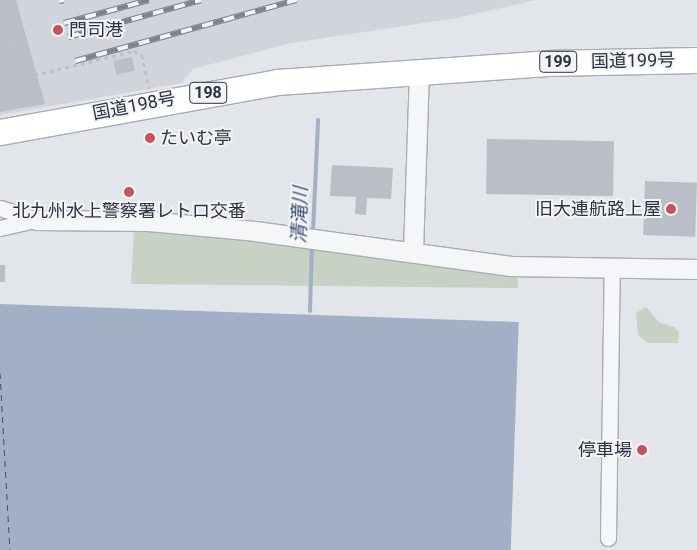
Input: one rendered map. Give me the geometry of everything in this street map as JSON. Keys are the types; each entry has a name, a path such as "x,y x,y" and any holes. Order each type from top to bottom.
{"highway":[{"name":"国道199号","path":"419,74 547,63 697,60"},
{"name":"国道198号","path":"0,132 277,82 419,74"}],"street":[{"path":"413,251 419,74"},
{"path":"0,208 36,220"},
{"path":"0,228 36,220 148,222 413,251 512,266 697,269"},
{"path":"608,538 612,267"}],"path":[{"path":"12,0 34,75 134,51 142,55 150,93"},
{"path":"0,45 24,40"}],"shaded area":[{"path":"0,0 536,0 457,18 291,43 193,69 182,83 0,115"}],"green space":[{"path":"134,230 222,233 393,260 517,272 518,288 131,284"},
{"path":"646,307 659,322 674,327 679,332 678,343 648,343 638,335 636,313"}],"water":[{"path":"0,304 519,322 511,550 0,550"}],"building":[{"path":"0,0 16,0 45,104 0,112"},
{"path":"132,57 135,71 116,75 113,61"},
{"path":"487,139 614,141 613,196 486,194"},
{"path":"332,165 393,168 391,199 367,198 366,215 355,214 356,197 330,196"},
{"name":"旧大連航路上屋","path":"645,181 697,183 695,237 643,235"},
{"path":"0,265 5,265 5,282 0,282"}],"waterway":[{"name":"清滝川","path":"313,232 318,120"},
{"name":"清滝川","path":"310,311 312,244"}],"ferry route":[{"path":"0,373 10,550"}],"railway":[{"path":"59,1 64,0"},
{"path":"64,23 149,0"},
{"path":"68,37 201,0"},
{"path":"75,61 297,0"}],"place":[{"name":"門司港","path":"58,30"},
{"name":"たいむ亭","path":"150,138"},
{"name":"北九州水上警察署レトロ交番","path":"129,192"},
{"name":"旧大連航路上屋","path":"671,209"},
{"name":"停車場","path":"642,450"}]}
